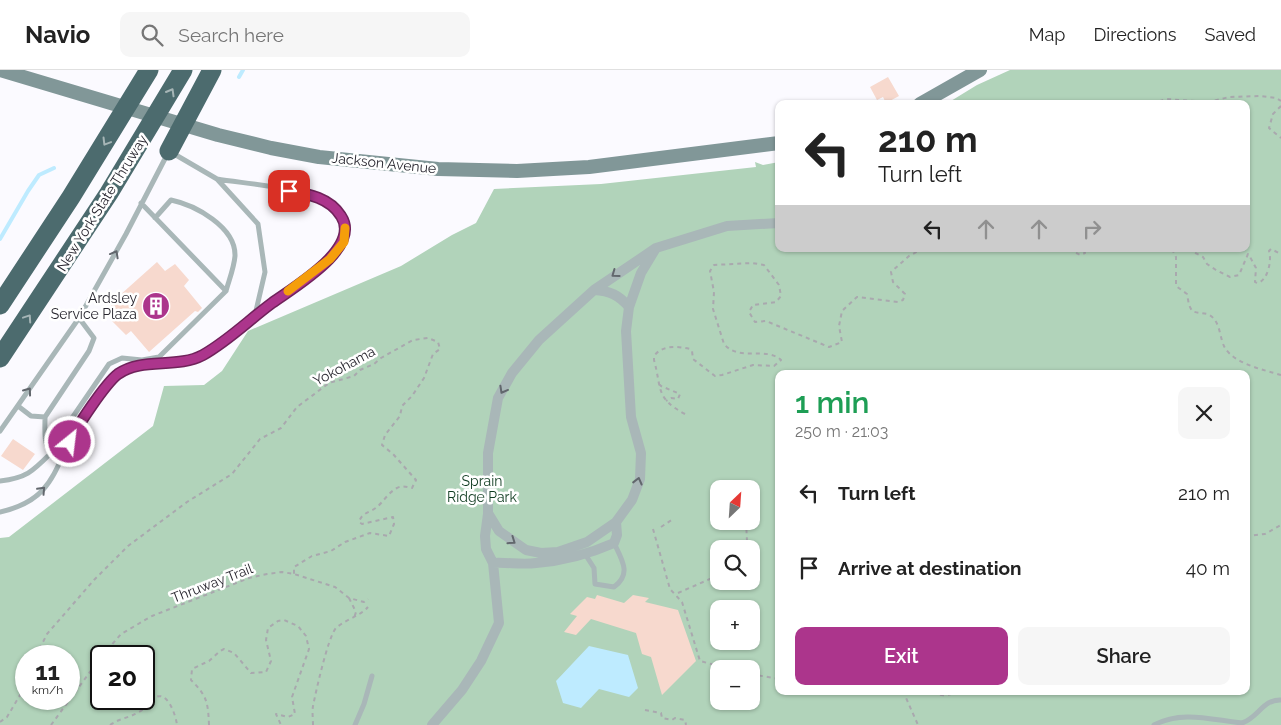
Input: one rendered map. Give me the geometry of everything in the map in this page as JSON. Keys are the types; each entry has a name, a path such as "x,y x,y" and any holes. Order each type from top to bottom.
{"highway":[{"path":"0,304 76,190 149,70"},
{"name":"New York State Thruway","path":"0,358 110,193 183,70"},
{"path":"169,151 212,70"}],"main road":[{"name":"Jackson Avenue","path":"0,70 218,135 271,148 319,157 438,169 501,170 589,167 775,144"},
{"path":"936,100 980,70"}],"street":[{"path":"432,725 462,690 481,661 499,623 493,563 486,548 485,536 488,513 488,453 498,398 512,373 539,340 594,290 656,248 727,226 775,223"},
{"path":"488,513 493,523 508,538 526,550 541,553 558,552 587,542 616,522 632,500 640,479 640,453 631,418 626,331 630,307 641,273 656,248"},
{"path":"594,290 612,292 623,299 630,307"},
{"path":"493,563 534,564 585,554 614,543 617,535 616,522"}],"lane":[{"path":"0,431 79,318 126,234 169,151 217,180 258,224 265,272 255,316"},
{"path":"0,512 26,505 46,485 61,462 80,422 116,375 138,366 184,361 202,356 244,328 255,316 330,259 344,242 345,222 335,206 307,194 217,180"},
{"path":"70,442 70,421 108,364 122,358 142,360 159,357 226,291 235,256 230,238 211,217 186,203 171,200 155,218"},
{"path":"141,204 226,291"},
{"path":"61,462 50,454 45,442 45,417 89,351 94,338 79,318"},
{"path":"18,406 31,416 45,417"},
{"path":"0,481 19,479 31,473 50,454"},
{"path":"585,554 594,568 595,584 614,587 622,582 625,572 614,543"},
{"path":"355,725 364,704 372,676"},
{"path":"1154,725 1172,717 1192,717 1242,723 1267,704 1275,700 1281,700"}],"path":[{"path":"1217,100 1229,97 1261,96 1276,98 1281,101"},
{"path":"1163,100 1180,100"},
{"path":"1281,106 1273,114 1269,128 1281,138"},
{"path":"1194,252 1203,257 1207,264 1230,277 1240,275 1248,254 1256,268 1255,282 1258,284 1264,278 1271,257 1269,251 1271,248 1281,254"},
{"path":"685,414 666,401 661,395 654,356 660,350 667,348 690,349 693,359 715,376 722,376 753,366 774,366 781,360 765,354 738,353 724,344 713,309 714,292 710,271 714,265 752,263 764,265 780,284 781,296 776,302 753,305 749,312 752,319 755,322 766,321 830,347 842,342 839,326 842,311 857,297 898,302 903,300 904,294 893,282 891,272 916,252"},
{"path":"1074,252 1080,255 1084,252"},
{"path":"1174,252 1176,257 1176,286 1187,294 1192,311 1207,314 1214,318 1224,347 1228,352 1253,367 1281,375"},
{"name":"Yokohama","path":"42,645 47,634 94,580 128,546 187,502 232,474 260,439 281,428 297,407 329,384 354,376 360,370 374,364 412,340 434,339 438,342 440,349 433,354 424,378 412,396 402,406 400,416 383,439 382,445 410,471 416,480 415,484 412,488 397,487 375,509 360,518 359,522 362,524 392,517 394,524 388,536 370,533 345,542 331,551 312,556 294,567 294,574"},
{"path":"659,383 661,386 680,394 678,399 671,398 666,401"},
{"path":"661,527 673,519"},
{"path":"1250,536 1265,534 1281,525"},
{"path":"653,529 670,589 682,602 700,662 710,664"},
{"name":"Thruway Trail","path":"112,645 121,634 152,616 248,578 282,572 294,574 313,582 335,587 349,598 364,602 368,599"},
{"path":"676,594 710,579"},
{"path":"349,598 356,612 354,618"},
{"path":"313,725 312,708 329,639 345,621 354,618 368,607"},
{"path":"209,725 208,706 204,693 191,680 192,669 214,658 220,650 224,649 234,653 251,673 266,672 271,664 266,640 268,628 278,621 284,620 298,626 306,636 309,649 292,697 295,714 288,717 276,714 281,725"},
{"name":"Thruway Trail","path":"51,725 90,673"},
{"path":"760,676 775,678"},
{"path":"905,695 918,725"},
{"path":"110,725 121,718 136,714 155,697 160,697 164,698 172,707 177,725"},
{"path":"0,722 7,717 15,704"},
{"path":"645,710 661,714 662,718 685,720 686,725"}],"green space":[{"name":"Sprain Ridge Park","path":"1010,70 1281,70 1281,725 0,725 0,538 9,537 153,426 164,386 204,385 222,371 248,331 401,266 452,235 476,223 494,189 601,184 756,167 755,162 763,165 775,163 775,252 1250,252 1250,100 953,100 977,85"}],"water":[{"path":"589,646 628,655 638,688 629,697 599,689 581,708 563,703 556,681"}],"building":[{"path":"888,77 899,96 892,100 884,100 883,97 877,100 870,87"},
{"name":"Ardsley Service Plaza","path":"157,262 165,271 175,264 189,280 184,286 202,308 198,312 195,311 149,352 131,331 126,335 111,320 117,313 110,304"},
{"path":"13,439 35,454 23,470 1,456"},
{"path":"597,595 624,603 633,595 649,598 645,602 678,610 696,661 662,695 651,657 642,654 636,633 591,619 576,635 564,632 577,616 570,614 587,597 595,599"}],"waterway":[{"path":"239,77 243,70"},
{"path":"0,239 39,175 54,168"}],"slow traffic":[{"path":"288,291 330,259 344,242 345,228"}],"place":[{"name":"Ardsley Service Plaza","path":"156,306"}],"route":[{"path":"70,442 80,422 116,375 144,365 184,361 202,356 244,328 255,316 330,259 344,242 345,222 335,206 307,194 289,191"}]}
